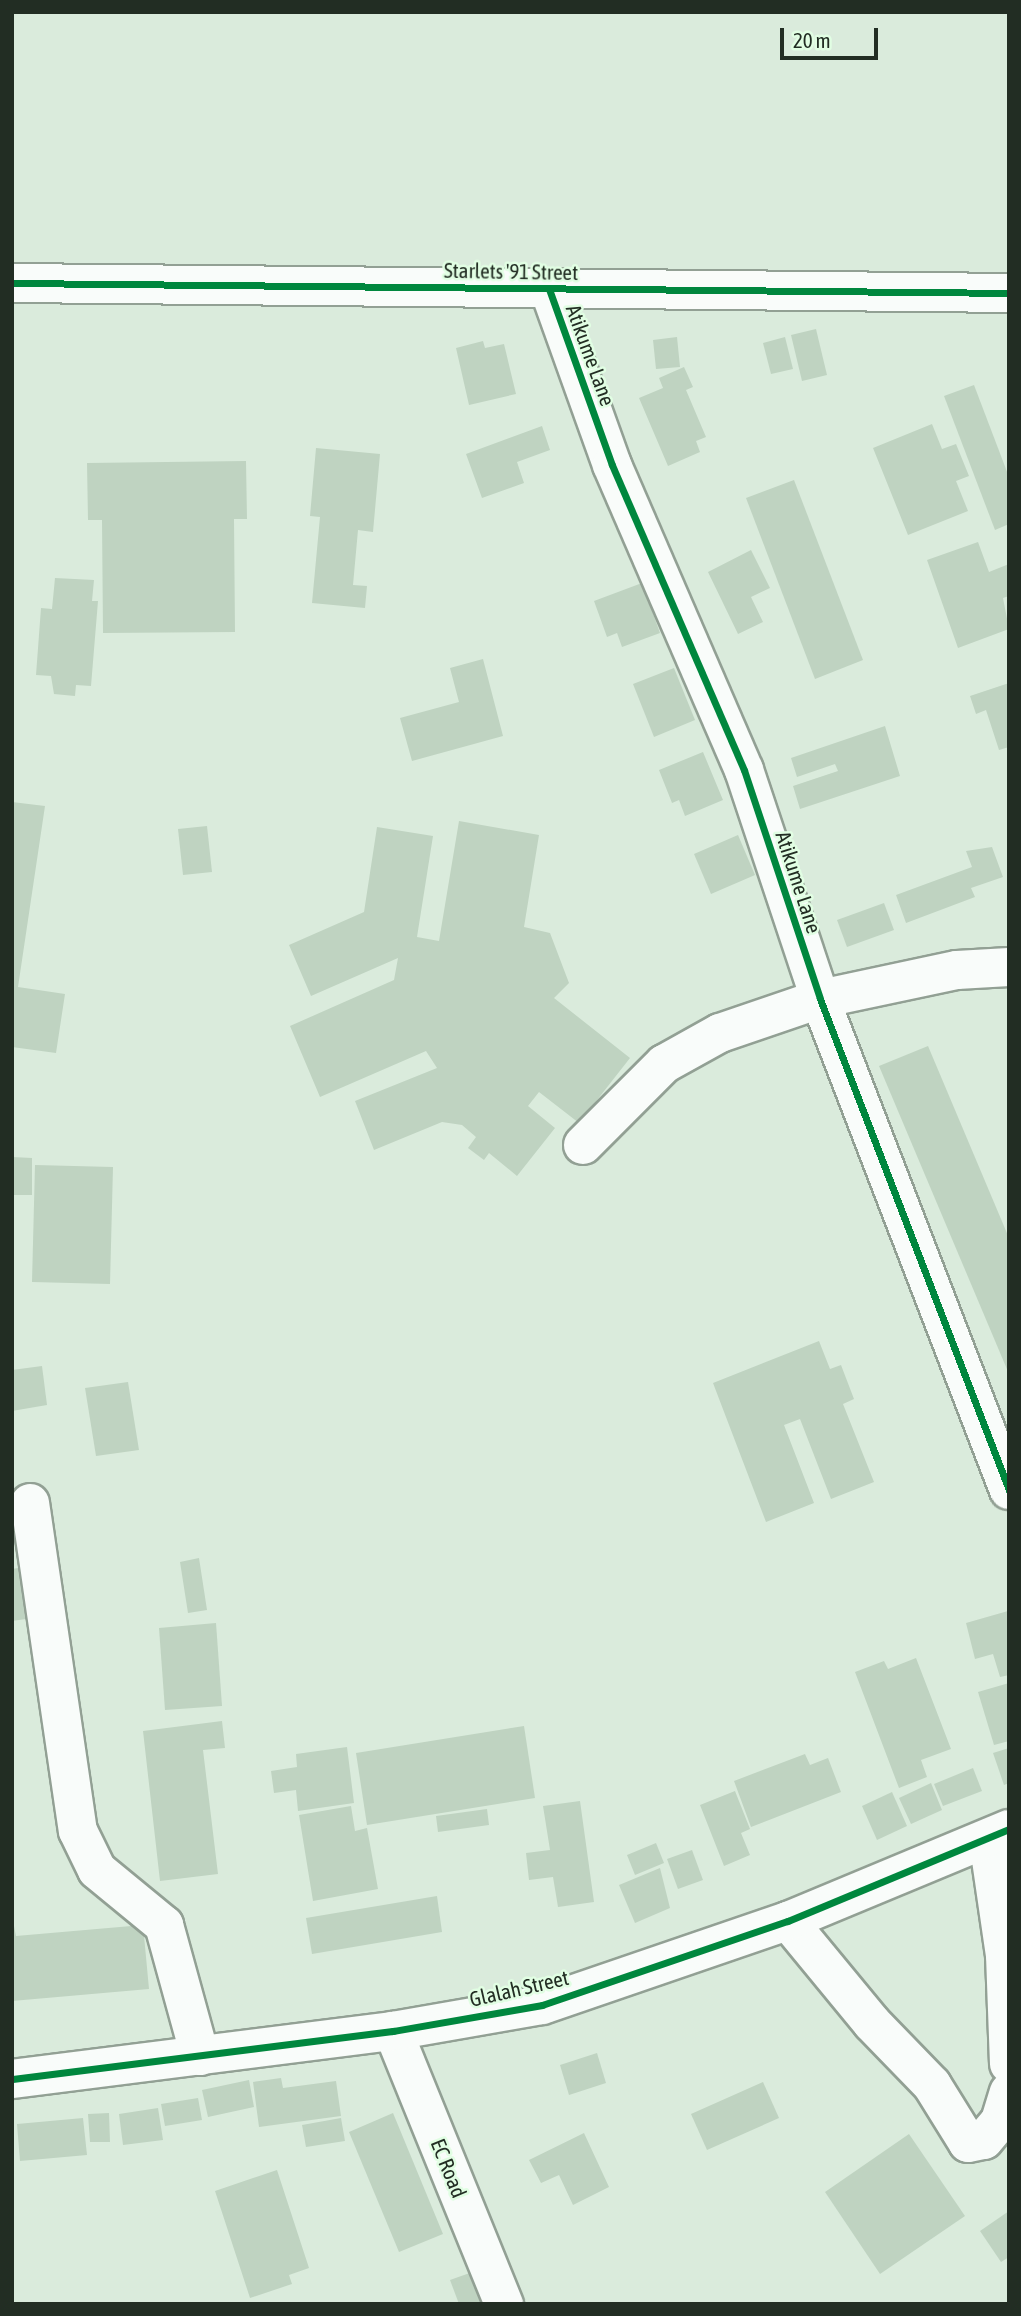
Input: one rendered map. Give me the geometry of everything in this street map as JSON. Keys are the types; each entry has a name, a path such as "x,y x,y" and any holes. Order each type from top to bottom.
{"street":[{"name":"Starlets '91 Street","path":"12,283 1009,293"},
{"name":"Atikume Lane","path":"549,289 612,465 744,770 820,999 1009,1490"},
{"path":"583,1145 664,1064 720,1033 820,999 957,970 1009,967"},
{"path":"30,1503 78,1831 97,1870 164,1925 200,2056"},
{"path":"998,1834 1009,2064"},
{"name":"Glalah Street","path":"12,2079 393,2031 542,2004 788,1921 998,1834"},
{"path":"788,1921 872,2023 932,2085 968,2143 985,2140 1000,2121 1009,2092"},
{"name":"EC Road","path":"393,2031 504,2304"}],"building":[{"path":"816,329 827,375 802,381 791,335"},
{"path":"677,337 680,367 656,369 653,340"},
{"path":"785,337 793,369 771,374 763,343"},
{"path":"483,341 485,348 504,344 516,394 469,405 456,348"},
{"path":"684,367 693,387 686,390 706,437 696,441 700,452 668,466 639,398 663,388 659,378"},
{"path":"974,385 1009,477 1009,524 995,530 944,396"},
{"path":"932,424 942,449 956,444 969,476 956,481 968,511 908,535 873,448"},
{"path":"542,426 550,450 517,462 524,483 482,498 466,454"},
{"path":"316,448 380,454 373,532 358,530 353,585 367,586 365,608 312,603 320,517 310,516"},
{"path":"246,461 247,519 234,519 235,632 103,633 102,520 88,520 87,463"},
{"path":"794,480 863,660 815,679 746,498"},
{"path":"978,542 989,572 1009,564 1009,596 1003,598 1009,629 958,648 927,560"},
{"path":"751,550 770,588 751,597 763,622 738,634 708,572"},
{"path":"55,578 94,580 92,601 98,601 91,686 76,685 75,696 54,694 51,676 36,675 41,608 52,609"},
{"path":"642,583 660,633 622,647 617,633 607,637 594,601"},
{"path":"483,659 503,736 412,761 400,718 459,702 450,668"},
{"path":"674,668 695,720 654,737 633,684"},
{"path":"1009,683 1009,747 999,750 986,710 976,714 970,696"},
{"path":"885,726 900,776 800,809 793,786 838,771 835,764 797,777 791,758"},
{"path":"703,752 723,800 685,816 679,800 672,803 659,770"},
{"path":"12,802 45,806 18,987 65,994 56,1053 12,1047"},
{"path":"459,821 539,835 524,927 550,933 569,983 554,998 630,1058 579,1123 539,1092 528,1106 555,1128 517,1176 489,1153 484,1160 468,1148 476,1137 462,1125 442,1122 374,1150 355,1101 437,1068 426,1051 320,1097 290,1026 394,980 398,958 311,996 289,945 364,912 377,827 433,836 417,937 439,941"},
{"path":"207,826 212,872 183,875 178,829"},
{"path":"738,835 755,875 711,894 694,854"},
{"path":"992,847 1003,877 971,888 975,897 906,923 896,895 972,867 966,851"},
{"path":"884,903 894,930 847,947 837,920"},
{"path":"928,1046 1009,1238 1009,1374 879,1066"},
{"path":"12,1157 32,1158 32,1195 12,1195"},
{"path":"35,1165 113,1167 110,1284 32,1282"},
{"path":"819,1341 830,1369 841,1365 854,1399 843,1404 874,1482 831,1499 800,1419 784,1425 814,1503 766,1522 713,1383"},
{"path":"42,1366 47,1405 12,1411 12,1370"},
{"path":"128,1382 139,1450 96,1456 85,1388"},
{"path":"199,1558 207,1610 188,1613 180,1562"},
{"path":"18,1568 26,1619 12,1621 12,1569"},
{"path":"1008,1611 1009,1675 1000,1677 993,1654 975,1659 966,1623"},
{"path":"216,1623 222,1706 165,1710 159,1628"},
{"path":"916,1658 951,1749 921,1760 927,1777 899,1788 855,1672 884,1661 888,1669"},
{"path":"1009,1683 1009,1741 994,1745 978,1692"},
{"path":"222,1721 225,1748 203,1750 218,1874 160,1881 143,1731"},
{"path":"524,1726 535,1798 367,1825 356,1753"},
{"path":"347,1747 354,1803 298,1811 296,1790 274,1793 271,1771 297,1767 296,1754"},
{"path":"1009,1748 1009,1783 1004,1785 993,1753"},
{"path":"805,1754 810,1765 828,1758 841,1792 751,1827 734,1781"},
{"path":"973,1768 982,1791 943,1806 934,1784"},
{"path":"931,1783 942,1810 911,1824 899,1798"},
{"path":"735,1791 750,1829 741,1833 750,1855 724,1866 700,1805"},
{"path":"892,1792 907,1826 877,1840 862,1806"},
{"path":"580,1801 594,1902 558,1907 553,1877 529,1880 526,1853 550,1850 543,1806"},
{"path":"351,1806 355,1831 367,1828 378,1889 313,1901 299,1815"},
{"path":"487,1809 489,1825 438,1832 436,1816"},
{"path":"656,1843 664,1863 635,1875 627,1855"},
{"path":"692,1850 703,1880 678,1889 667,1859"},
{"path":"660,1868 670,1908 635,1923 619,1885"},
{"path":"437,1896 442,1932 312,1954 306,1918"},
{"path":"12,1916 16,1936 143,1925 149,1989 12,2001"},
{"path":"597,2053 606,2083 569,2095 560,2065"},
{"path":"281,2078 283,2088 336,2081 341,2116 259,2127 253,2082"},
{"path":"249,2080 254,2107 208,2117 202,2090"},
{"path":"763,2082 779,2118 707,2150 691,2114"},
{"path":"198,2098 202,2120 165,2126 161,2104"},
{"path":"158,2108 163,2140 123,2145 119,2114"},
{"path":"109,2113 110,2142 90,2142 88,2114"},
{"path":"393,2113 443,2234 399,2252 349,2132"},
{"path":"83,2118 87,2155 20,2161 17,2124"},
{"path":"341,2118 345,2141 306,2147 302,2125"},
{"path":"584,2133 609,2187 573,2205 559,2175 541,2183 529,2160"},
{"path":"909,2134 965,2216 880,2274 825,2192"},
{"path":"277,2170 309,2268 289,2275 292,2284 250,2298 215,2191"},
{"path":"1009,2211 1009,2257 1001,2262 980,2231"},
{"path":"481,2269 502,2304 459,2304 450,2280"}],"cycle path":[{"path":"12,283 1009,293"},
{"path":"549,289 612,465 744,770 820,999 1009,1490"},
{"path":"12,2079 393,2031 542,2005 788,1921 1009,1829"}]}
